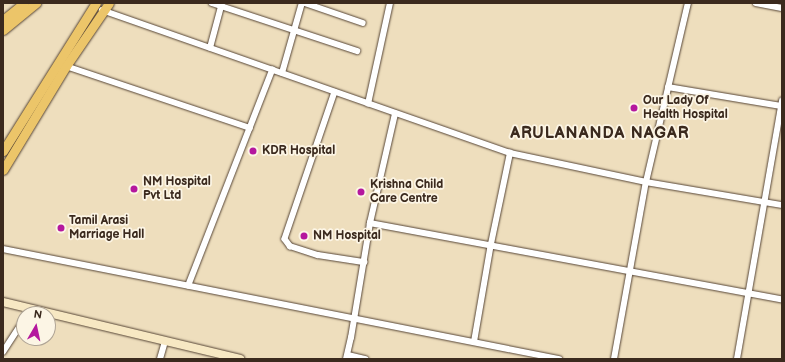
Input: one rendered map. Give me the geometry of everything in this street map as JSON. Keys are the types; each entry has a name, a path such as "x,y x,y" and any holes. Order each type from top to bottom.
{"main road":[{"path":"3,20 24,3"},
{"path":"3,30 36,3"},
{"path":"3,151 95,4"},
{"path":"3,170 6,160 66,66 106,7"}],"street":[{"path":"212,3 222,5 357,51"},
{"path":"282,73 302,3"},
{"path":"305,3 363,23"},
{"path":"368,104 390,3"},
{"path":"614,359 646,182 688,3"},
{"path":"756,3 782,8"},
{"path":"95,4 210,48 510,153 646,182 782,205"},
{"path":"210,48 222,5"},
{"path":"66,66 250,128"},
{"path":"188,286 272,70"},
{"path":"668,87 782,104 737,359"},
{"path":"335,92 285,239 290,246 318,255 364,262"},
{"path":"366,359 347,357 355,318 370,223 396,114"},
{"path":"474,342 491,244 510,153"},
{"path":"370,223 491,244 630,272 782,299"},
{"path":"3,249 559,359"},
{"path":"3,302 16,307"},
{"path":"56,318 240,359"},
{"path":"3,352 16,332"},
{"path":"160,359 165,342"}],"place":[{"name":"Our Lady Of Health Hospital","path":"634,108"},
{"name":"KDR Hospital","path":"253,151"},
{"name":"NM Hospital Pvt Ltd","path":"134,189"},
{"name":"Krishna Child Care Centre","path":"361,192"},
{"name":"Tamil Arasi Marriage Hall","path":"61,228"},
{"name":"NM Hospital","path":"304,236"}],"district":[{"name":"ARULANANDA NAGAR","path":"600,134"}]}
